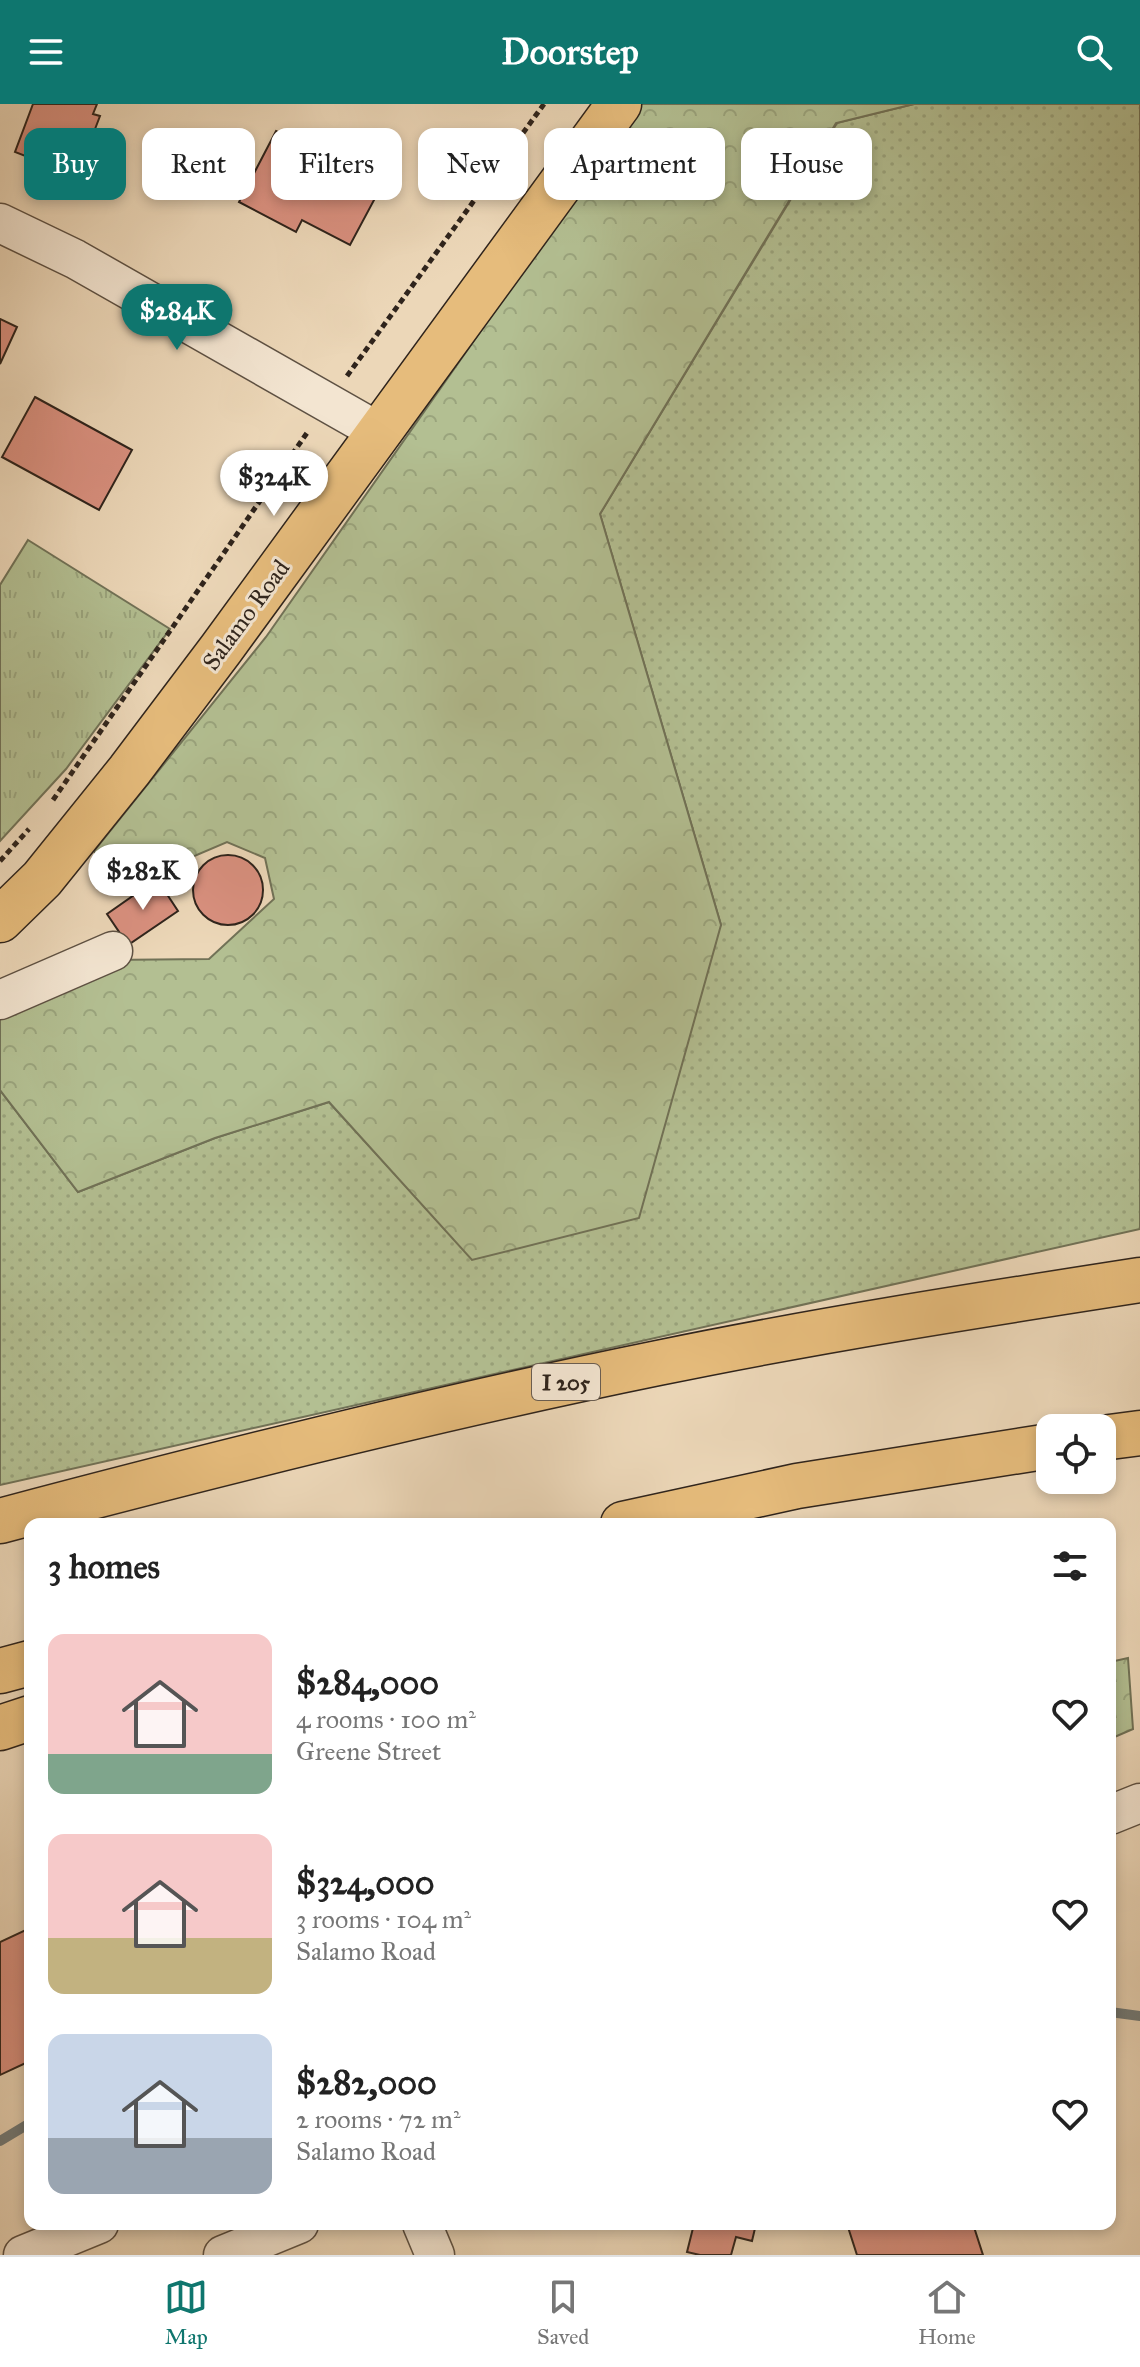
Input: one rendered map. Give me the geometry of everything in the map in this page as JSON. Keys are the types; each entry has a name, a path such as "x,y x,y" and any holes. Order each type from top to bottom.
{"main road":[{"name":"Salamo Road","path":"0,920 42,879 104,804 619,104"},
{"name":"I 205","path":"0,1521 266,1451 629,1369 860,1324 1140,1280"},
{"path":"1116,1436 1140,1433"},
{"path":"650,1518 797,1486 1036,1448"},
{"path":"0,1671 24,1665"},
{"path":"0,1728 24,1720"}],"street":[{"path":"0,223 75,259 379,432"},
{"path":"0,1000 113,951"},
{"path":"1116,1813 1140,1803"},
{"path":"23,2255 84,2230"},
{"path":"223,2255 284,2230"},
{"path":"425,2230 435,2255"}],"path":[{"path":"354,364 544,104"},
{"path":"44,812 303,438"},
{"path":"0,861 35,822"}],"green space":[{"path":"640,104 914,104 836,123 833,128 741,128 741,200 790,200 600,514 721,925 639,1218 472,1260 329,1102 215,1138 78,1192 0,1090 0,1019 105,960 209,959 274,899 265,858 227,842 178,863 108,873 94,851 266,637 573,200 725,200 725,128 623,128"},
{"path":"914,104 1140,104 1140,1229 0,1485 0,1090 78,1192 215,1138 329,1102 472,1259 721,925 600,514 790,200 872,200 872,128 834,128 837,123"},
{"path":"28,540 170,629 66,769 0,841 0,585"},
{"path":"1128,1658 1133,1729 1116,1736 1116,1661"}],"building":[{"path":"33,104 97,104 93,114 100,116 95,128 24,128"},
{"path":"24,128 24,155 15,152"},
{"path":"271,141 271,200 374,200 350,245 302,220 296,232 239,202 255,200 255,171"},
{"path":"0,319 17,327 0,364"},
{"path":"35,397 132,450 99,510 2,457"},
{"path":"235,855 257,870 263,890 261,904 253,915 242,923 221,925 203,915 195,904 193,883 203,865 214,857"},
{"path":"157,879 178,911 128,945 107,914"},
{"path":"24,1931 24,2064 0,2075 0,1942"},
{"path":"692,2230 755,2230 752,2241 736,2237 731,2255 687,2252"},
{"path":"849,2230 975,2230 983,2255 857,2255"}],"waterway":[{"path":"1116,2013 1140,2016"},
{"path":"0,2141 24,2127"}]}
